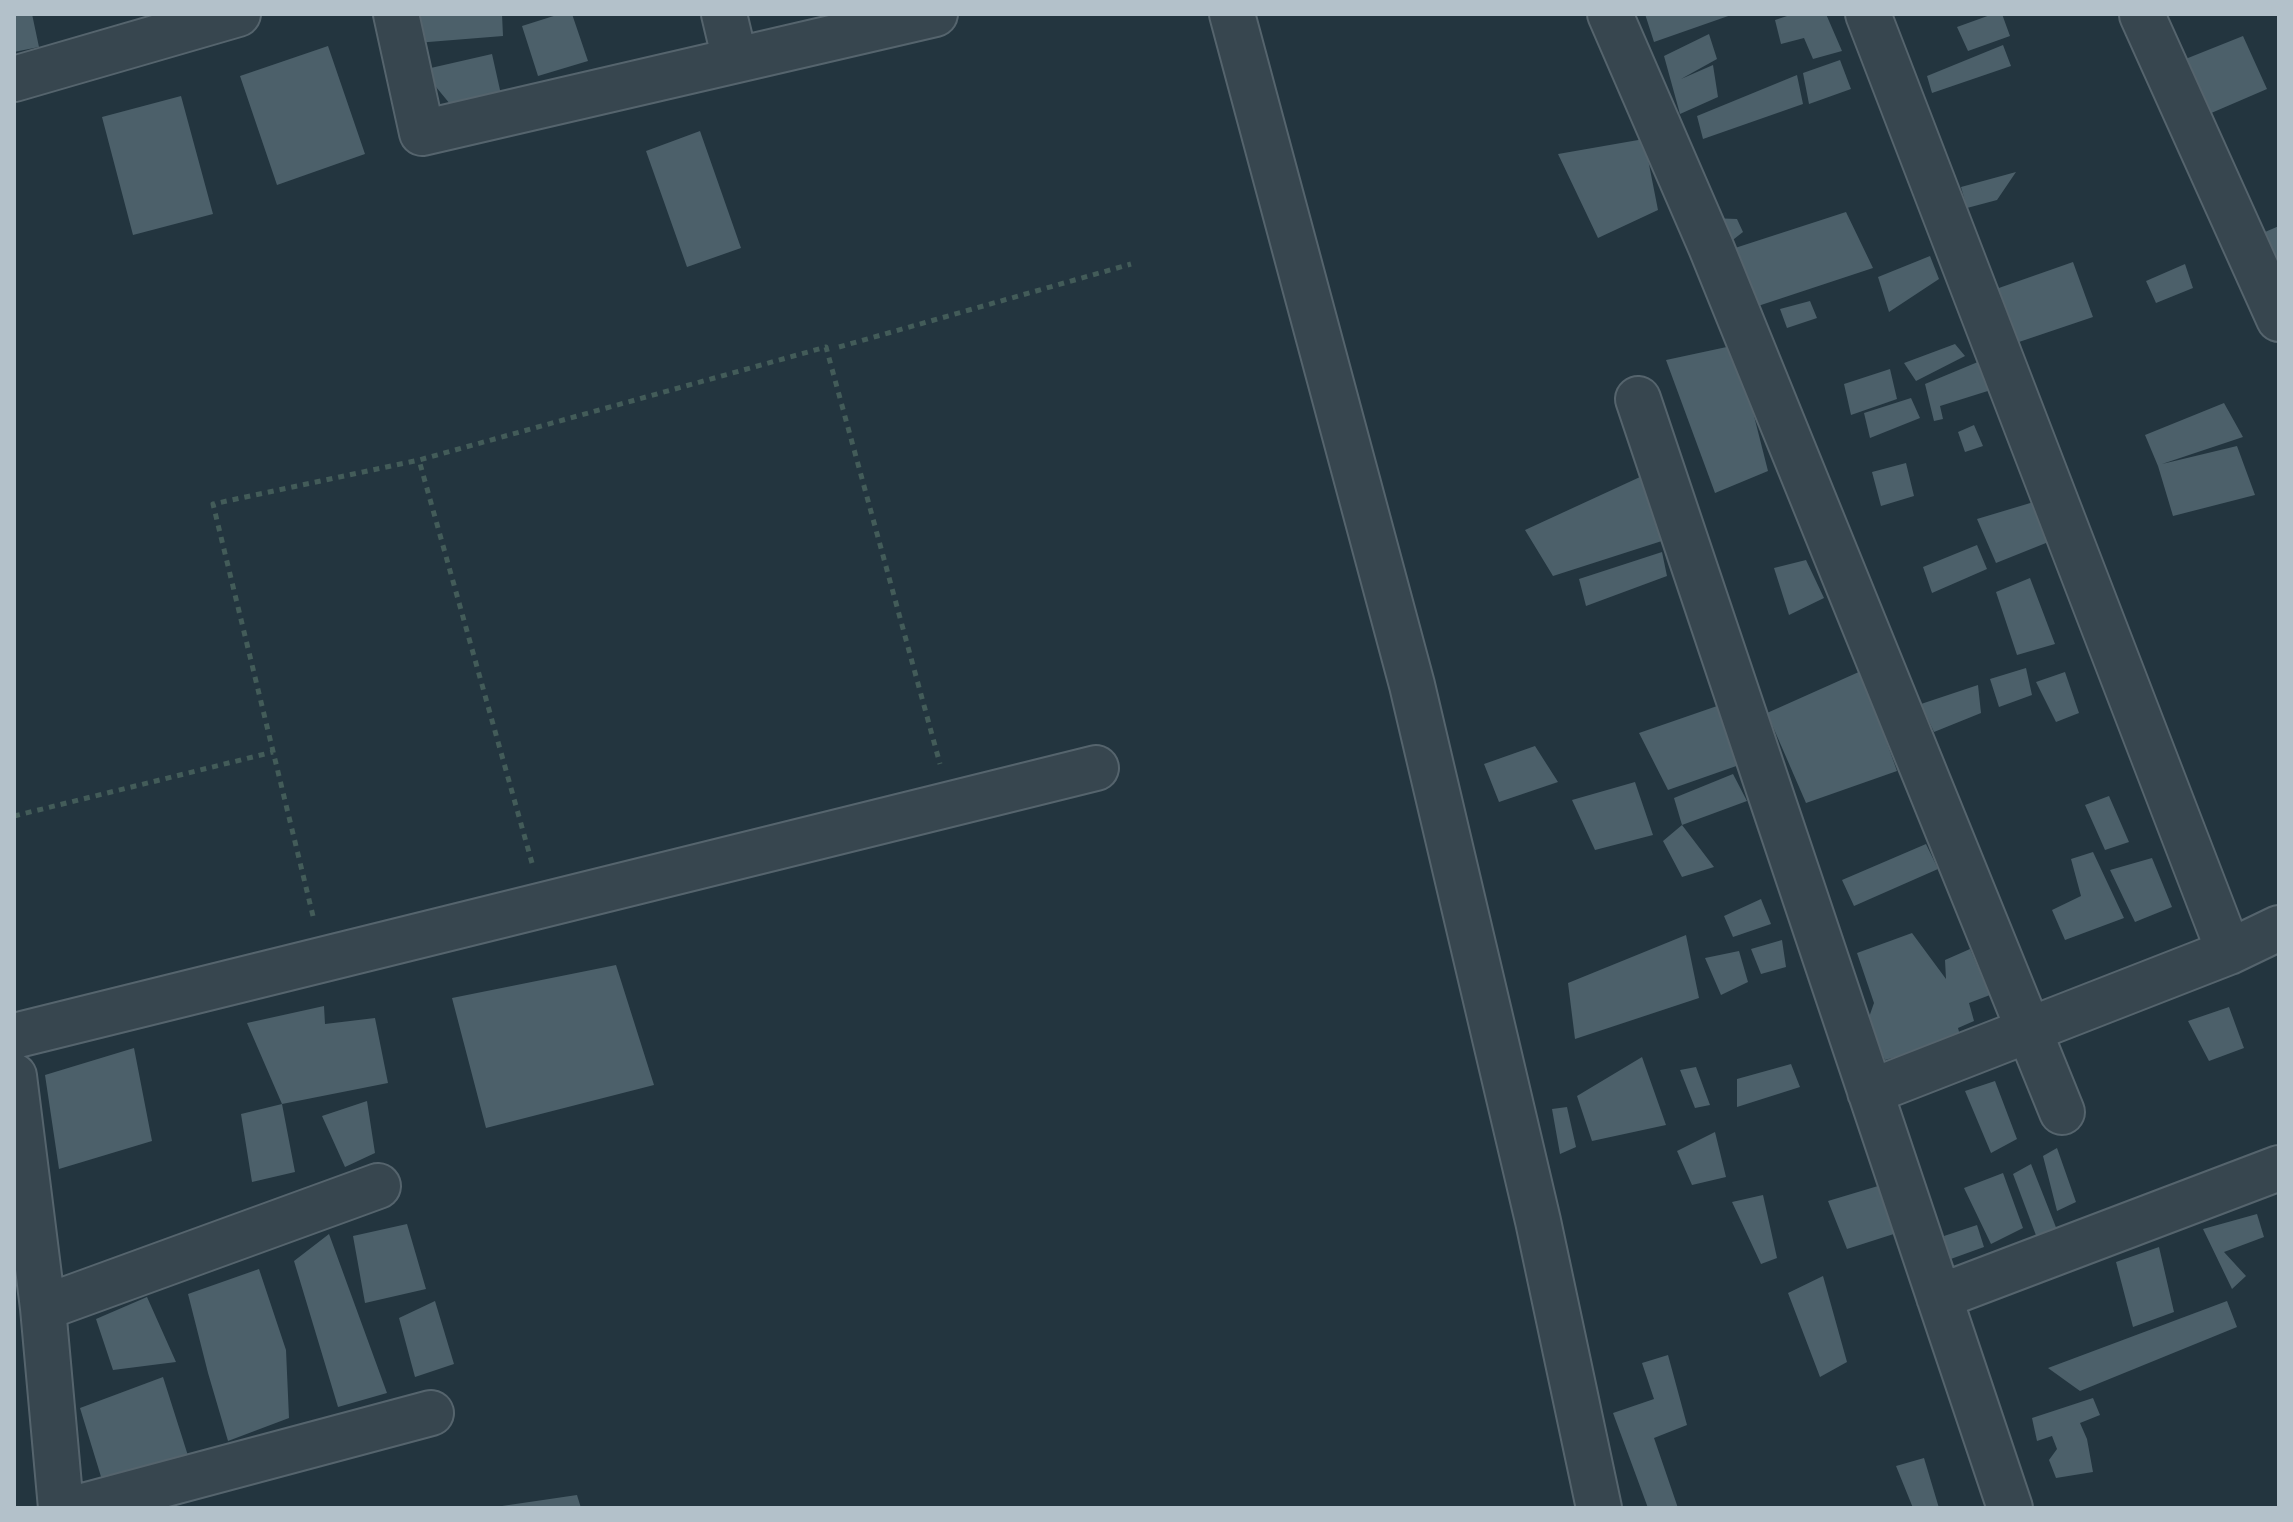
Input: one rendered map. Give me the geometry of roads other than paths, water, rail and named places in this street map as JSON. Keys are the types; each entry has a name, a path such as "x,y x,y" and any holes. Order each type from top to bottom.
{"street":[{"path":"14,79 238,14"},
{"path":"396,14 422,133 935,14"},
{"path":"724,14 735,60"},
{"path":"1232,14 1412,685 1538,1221 1599,1508"},
{"path":"1610,14 1711,247 2062,1112"},
{"path":"1868,14 2229,952"},
{"path":"2144,14 2279,319"},
{"path":"1638,399 2010,1508"},
{"path":"14,1036 1096,768"},
{"path":"1870,1092 2229,952 2279,928"},
{"path":"14,1076 43,1308 30,1354 61,1508"},
{"path":"1939,1297 2279,1168"},
{"path":"43,1308 378,1186"},
{"path":"76,1508 431,1413"}]}
